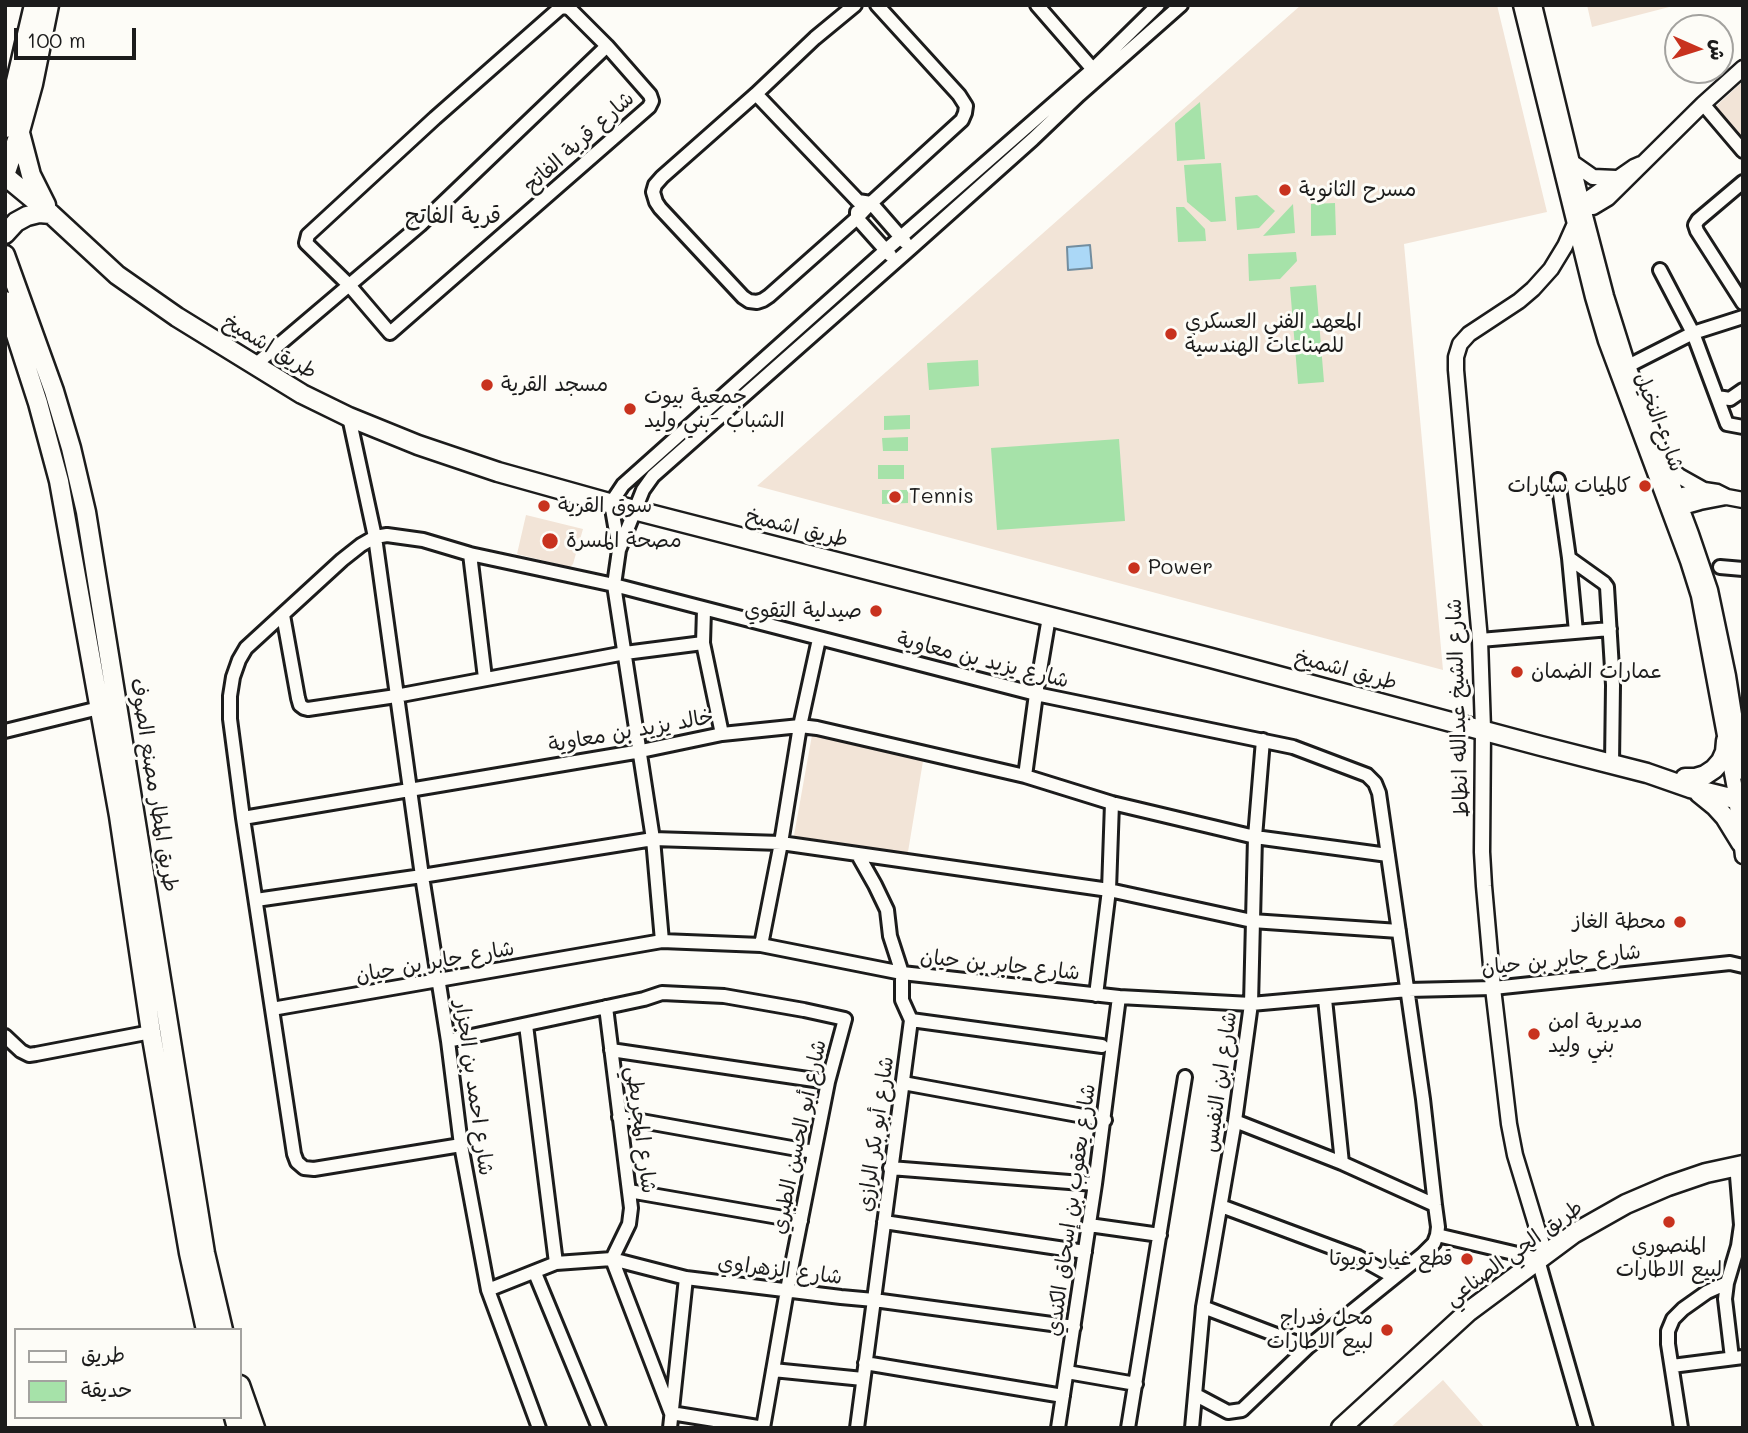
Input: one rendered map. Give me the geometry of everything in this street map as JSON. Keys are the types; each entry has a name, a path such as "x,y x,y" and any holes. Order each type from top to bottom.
{"highway":[{"path":"5,176 34,5"},
{"path":"5,234 16,222 27,216 51,214 31,175 13,118 33,84 49,5"},
{"name":"طريق اشميخ","path":"5,176 117,275 147,297 302,394 418,446 498,472 634,510 1211,657 1688,783"},
{"name":"طريق المطار مصنع الصوف","path":"5,255 25,334 38,404 59,481 99,708 136,870 151,1032 191,1266 206,1328"},
{"name":"طريق المطار مصنع الصوف","path":"5,301 25,334 65,427 86,512 136,870 205,1253 223,1328"},
{"path":"1688,783 1714,769 1725,752 1726,741"},
{"path":"1688,783 1739,795"},
{"path":"1688,783 1715,806 1734,829 1742,850"},
{"name":"طريق الحي الصناعي","path":"1354,1428 1573,1234 1626,1204 1668,1186 1706,1173 1741,1169"},
{"name":"طريق الحي الصناعي","path":"1341,1428 1468,1312 1541,1260"},
{"path":"242,1391 255,1428"}],"main road":[{"name":"شارع النخيل","path":"1521,5 1576,206 1591,242 1628,366 1665,464 1699,596 1726,741 1739,795 1742,850"},
{"name":"شارع النخيل","path":"1534,5 1573,163 1575,223 1593,297 1606,341 1673,503 1691,534 1703,565 1716,615 1742,765"},
{"path":"1576,206 1593,207 1603,202 1743,68"},
{"path":"1573,163 1594,177 1619,178"},
{"path":"1576,206 1641,164"},
{"path":"1591,242 1593,220 1603,202"},
{"name":"شارع الشيخ عبدالله انطاط","path":"1541,1260 1509,1124 1493,988 1483,875 1480,640 1455,370 1460,344 1469,334 1518,301 1542,279 1559,258 1575,223"},
{"path":"1665,464 1679,476 1715,495 1743,500"},
{"path":"1673,503 1715,495"},
{"path":"1691,534 1697,514 1715,495"}],"street":[{"path":"855,5 815,38 655,185 653,191 660,208 749,301 757,302 769,296 857,218 865,202 962,120 965,106 959,95 877,5"},
{"path":"1037,5 1097,74"},
{"path":"619,550 611,503 623,485 901,237 1181,5"},
{"path":"662,941 653,839 614,585 619,550 640,494 653,476 896,262 1079,95 1157,6 1167,18"},
{"name":"شارع قرية الفاتح","path":"560,8 570,9 607,46 650,95 652,101 649,107 390,333 349,285 306,243 308,235 560,8"},
{"path":"255,365 419,225 607,46"},
{"path":"756,94 911,248"},
{"path":"1703,104 1743,151"},
{"path":"1743,182 1695,225 1743,303"},
{"path":"857,218 896,262"},
{"path":"1660,270 1693,333 1727,424 1743,427"},
{"path":"1628,366 1693,333 1743,317"},
{"path":"1717,397 1730,399 1743,390"},
{"name":"شارع احمد بن الجزار","path":"349,417 375,537 461,1145 488,1290 538,1428"},
{"path":"1558,480 1576,632"},
{"path":"375,537 342,560 246,648 239,660 230,696 230,719 243,818 294,1154 300,1166 314,1168 461,1145"},
{"name":"شارع يزيد بن معاوية","path":"375,537 406,537 470,554 614,585 1036,694 1293,747 1367,775 1375,783 1379,793 1408,990 1437,1235"},
{"path":"470,554 485,678"},
{"path":"1569,558 1606,585 1613,685 1612,764"},
{"path":"1720,567 1743,569"},
{"path":"704,610 703,643 722,734"},
{"path":"283,615 300,705 315,709 625,653 703,643"},
{"path":"1025,776 1049,617"},
{"path":"1480,640 1610,629"},
{"path":"761,945 800,726 819,639"},
{"path":"5,732 99,708"},
{"name":"خالد يزيد بن معاوية","path":"243,818 641,751 722,734 800,726 1025,776 1112,803 1255,837 1388,855"},
{"name":"شارع ابن النفيس","path":"1192,1428 1203,1307 1235,1121 1251,1004 1255,837 1263,740"},
{"path":"1096,995 1109,890 1112,803"},
{"path":"256,900 653,839 780,843 1109,890 1252,921 1399,931"},
{"name":"شارع أبو بكر الرازي","path":"856,1428 911,1020 902,1000 902,973 890,936 887,910 858,855"},
{"name":"شارع جابر بن حيان","path":"272,1009 662,941 761,945 902,973 1119,998 1251,1004 1408,990 1493,988 1737,964 1743,956"},
{"name":"شارع أبو الحسن الطبري","path":"606,1006 662,993 724,996 845,1020 828,1082 763,1428"},
{"name":"شارع يعقوب بن إسحاق الكندي","path":"1058,1428 1095,1184 1119,998"},
{"path":"1325,999 1342,1163"},
{"path":"448,1041 606,1006"},
{"name":"شارع المجريطي","path":"606,1006 631,1208 629,1224 612,1259"},
{"path":"911,1020 1102,1046"},
{"path":"526,1025 556,1263"},
{"path":"5,1036 29,1055 151,1032"},
{"path":"611,1050 828,1082"},
{"path":"1128,1428 1185,1077"},
{"path":"903,1083 1104,1120"},
{"path":"619,1117 814,1152"},
{"path":"1235,1121 1342,1163 1435,1205"},
{"path":"890,1168 1095,1184"},
{"path":"1672,1366 1737,1357 1725,1299 1741,1225 1741,1169"},
{"path":"629,1191 801,1221"},
{"path":"1221,1206 1358,1257 1394,1277"},
{"path":"884,1222 1085,1252"},
{"path":"1089,1224 1160,1235"},
{"path":"1196,1395 1228,1412 1242,1410 1308,1348 1422,1255 1434,1243 1437,1235 1541,1260 1586,1428"},
{"path":"612,1259 671,1413"},
{"name":"شارع الزهراوي","path":"488,1290 556,1263 612,1259 687,1278 1073,1327"},
{"path":"534,1273 599,1428"},
{"path":"670,1428 687,1278"},
{"path":"1681,1428 1668,1331 1673,1320 1695,1300 1727,1283"},
{"path":"1203,1307 1308,1348"},
{"path":"865,1363 1063,1396"},
{"path":"773,1370 863,1379"},
{"path":"1067,1372 1136,1384"},
{"path":"671,1413 763,1428"}],"shaded area":[{"name":"المعهد الفني العسكري للصناعات الهندسية","path":"1301,5 1497,5 1547,212 1404,244 1443,670 757,486"},
{"path":"1587,5 1677,5 1592,27"},
{"path":"1743,81 1743,142 1714,108"},
{"name":"مصحة المسرة","path":"526,515 583,529 570,567 517,554"},
{"path":"812,735 924,755 907,858 793,841"},
{"path":"1443,1380 1485,1428 1390,1428"}],"green space":[{"path":"1200,102 1205,159 1177,161 1175,123"},
{"path":"1221,163 1226,221 1211,222 1187,202 1184,165"},
{"path":"1257,195 1275,211 1259,228 1237,230 1235,197"},
{"path":"1335,203 1336,235 1311,236 1311,204"},
{"path":"1293,204 1295,233 1263,236"},
{"path":"1176,207 1184,207 1205,229 1206,241 1178,242"},
{"path":"1296,252 1297,261 1280,279 1249,281 1248,254"},
{"path":"1316,285 1324,382 1298,384 1290,287"},
{"path":"978,360 979,386 929,390 927,363"},
{"path":"910,415 910,429 884,430 884,416"},
{"path":"908,437 908,451 883,451 882,438"},
{"path":"1119,439 1125,521 997,530 991,448"},
{"name":"Tennis","path":"878,465 904,465 904,479 878,479"},
{"name":"Tennis","path":"882,490 908,490 908,503 882,504"}],"water":[{"path":"1090,245 1092,268 1068,270 1067,247"}],"place":[{"name":"مسرح الثانوية","path":"1285,190"},
{"name":"المعهد الفني العسكري للصناعات الهندسية","path":"1171,334"},
{"name":"مسجد القرية","path":"487,385"},
{"name":"جمعية بيوت الشباب -بني وليد","path":"630,409"},
{"name":"كالميات سيارات","path":"1645,486"},
{"name":"Tennis","path":"895,497"},
{"name":"سوق القرية","path":"544,506"},
{"name":"مصحة المسرة","path":"550,541"},
{"name":"Power","path":"1134,568"},
{"name":"صيدلية التقوي","path":"876,611"},
{"name":"عمارات الضمان","path":"1517,672"},
{"name":"محطة الغاز","path":"1680,922"},
{"name":"مديرية امن بني وليد","path":"1534,1034"},
{"name":"المنصوري لبيع الاطارات","path":"1669,1222"},
{"name":"قطع غيار تويوتا","path":"1467,1259"},
{"name":"محل فدراج لبيع الاطارات","path":"1387,1330"}],"district":[{"name":"قرية الفاتح","path":"453,216"}]}
